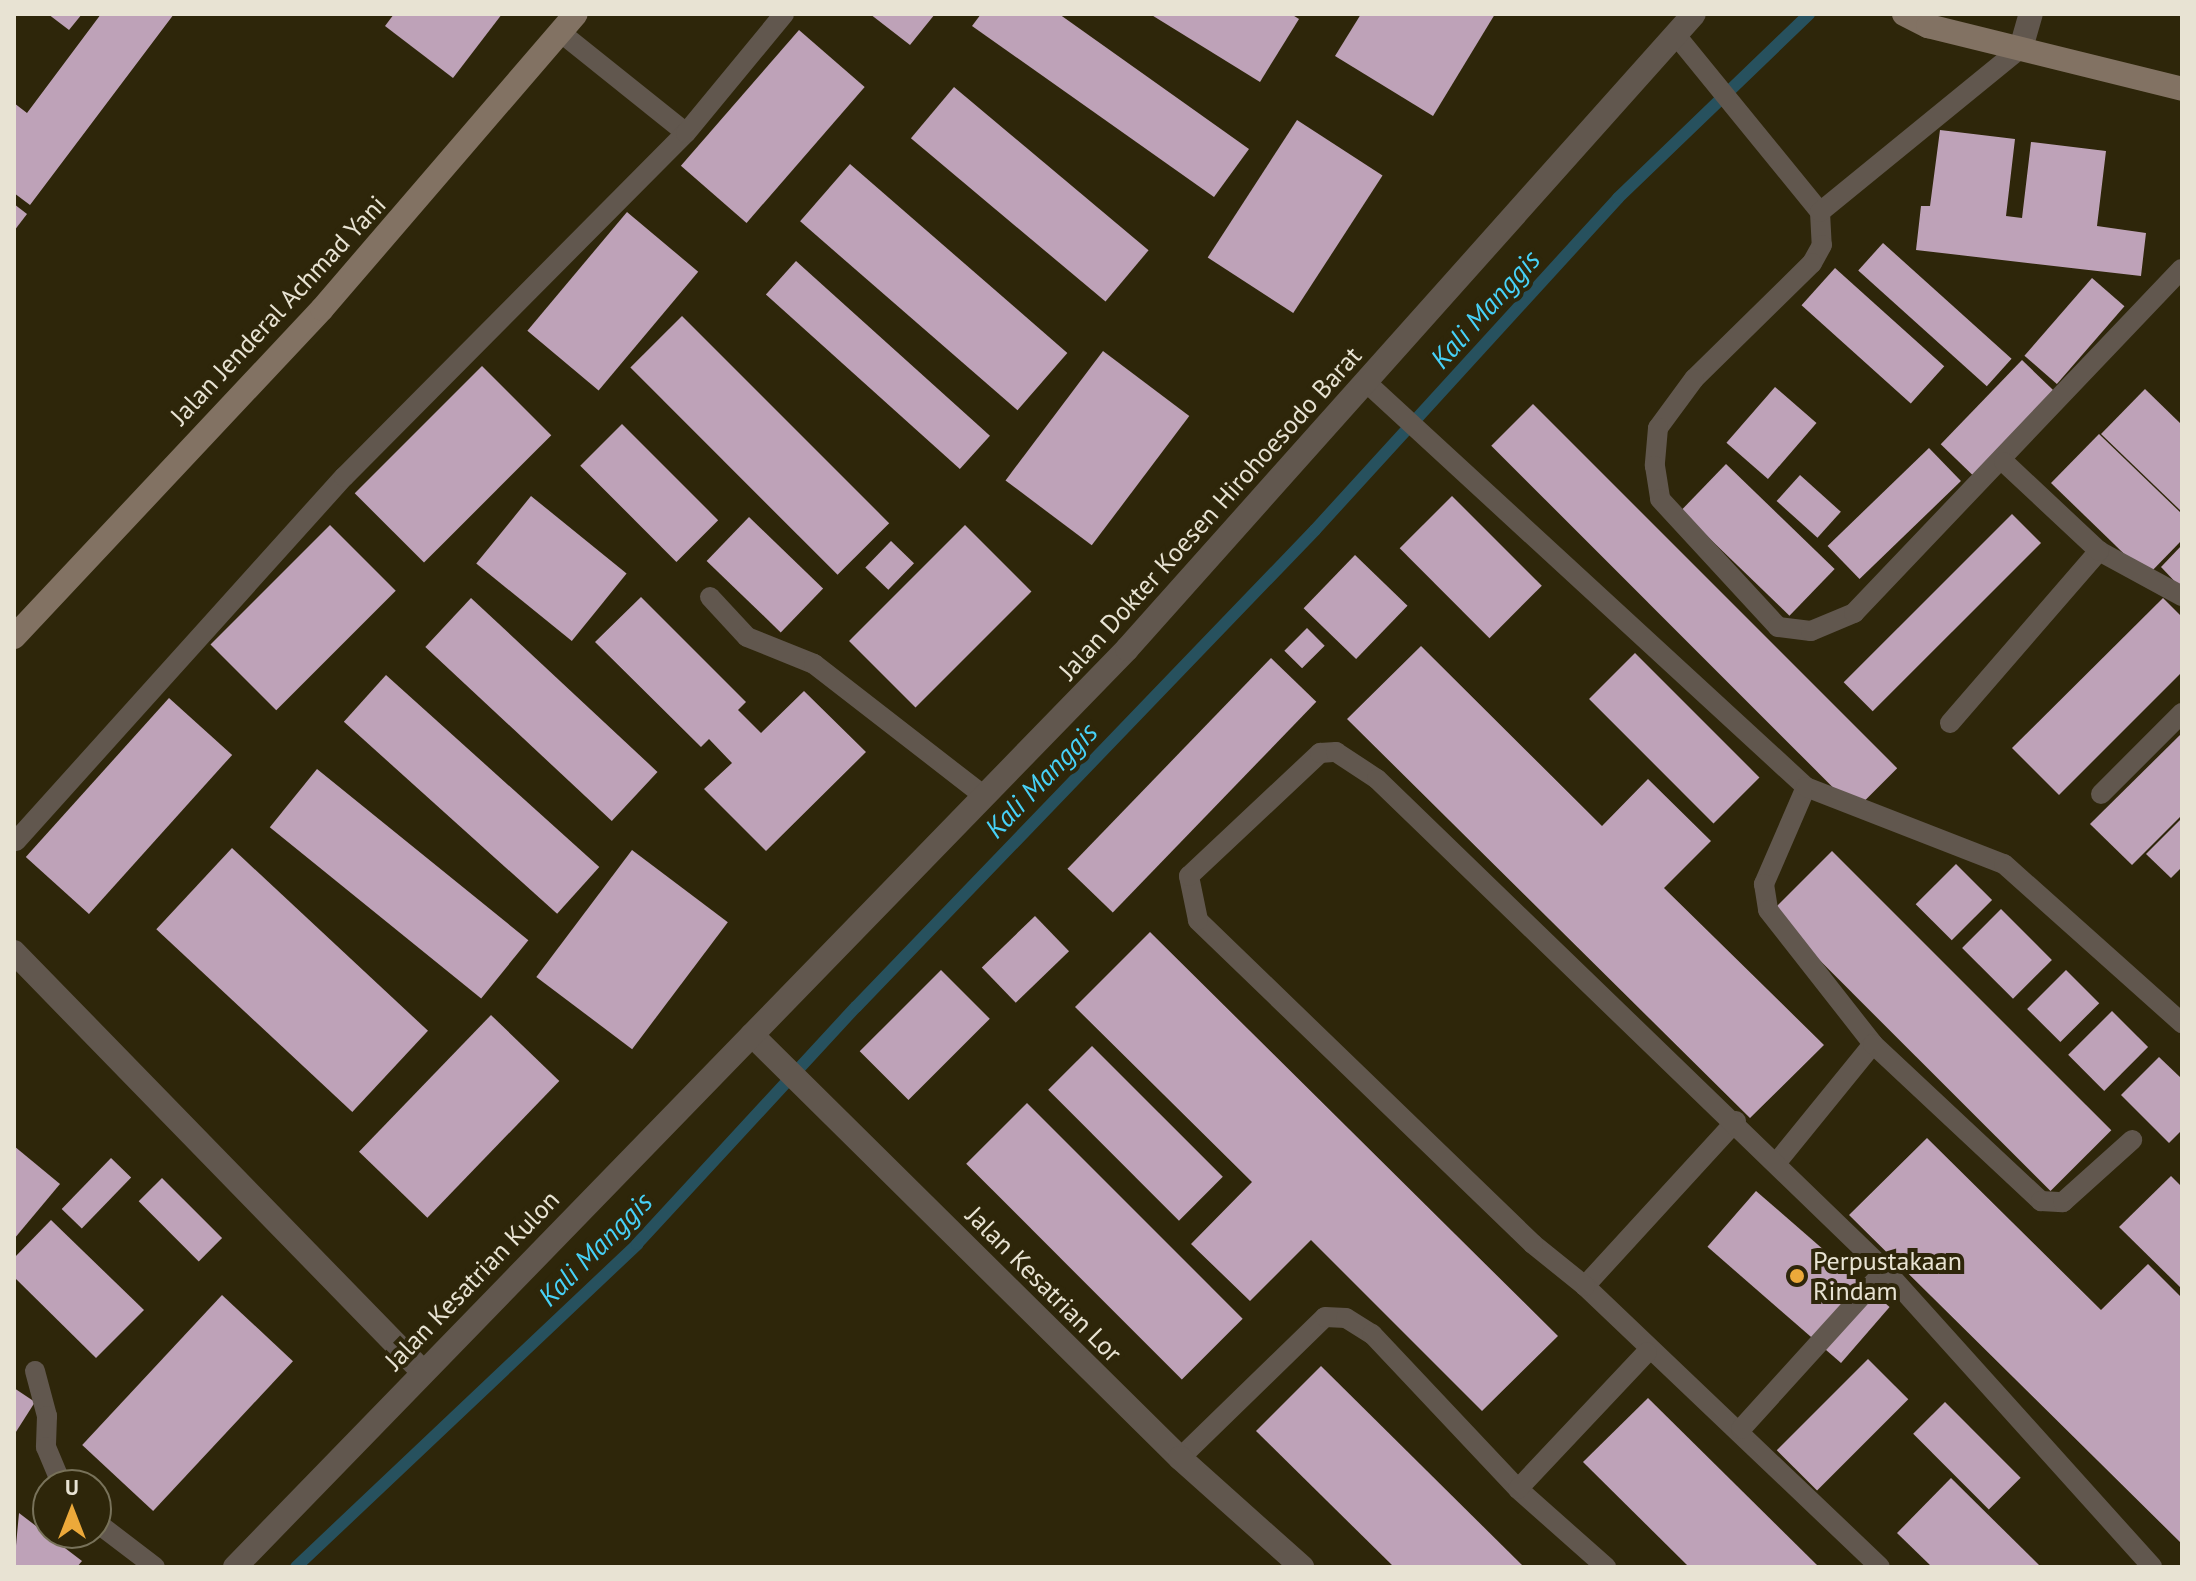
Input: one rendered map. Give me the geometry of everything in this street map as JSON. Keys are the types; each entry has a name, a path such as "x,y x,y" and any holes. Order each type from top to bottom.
{"main road":[{"path":"1904,14 2182,89"},
{"name":"Jalan Jenderal Achmad Yani","path":"14,637 322,309 568,23"}],"street":[{"name":"Jalan Dokter Koesen Hirohoesodo Barat","path":"752,1035 1127,649 1694,14"},
{"path":"2021,48 2031,14"},
{"path":"14,952 421,1370"},
{"name":"Jalan Kesatrian Kulon","path":"235,1567 421,1370 752,1035"},
{"name":"Jalan Kesatrian Lor","path":"752,1035 1180,1458 1302,1567"}],"lane":[{"path":"16,841 344,477 686,133 784,14"},
{"path":"568,23 686,133"},
{"path":"1675,34 1820,212 1822,245 1812,263 1694,379 1658,428 1655,466 1660,499 1778,627 1811,631 1854,613 2004,462 2182,269"},
{"path":"1820,212 2021,48"},
{"path":"1367,383 1806,787 2004,864 2182,1023"},
{"path":"2004,462 2099,551 2182,596"},
{"path":"1950,723 2099,551"},
{"path":"710,597 747,637 814,664 984,796"},
{"path":"2101,794 2182,713"},
{"path":"1880,1567 1741,1429 1647,1352 1585,1286 1533,1244 1198,920 1189,876 1305,763 1320,753 1336,752 1377,779 1736,1121 1885,1270 2152,1567"},
{"path":"1806,787 1764,884 1768,910 1873,1044 2041,1201 2063,1202 2132,1140"},
{"path":"1777,1162 1873,1044"},
{"path":"1585,1286 1736,1121"},
{"path":"1741,1429 1885,1270"},
{"path":"1180,1458 1325,1317 1346,1318 1372,1334 1518,1489 1606,1567"},
{"path":"1518,1489 1647,1352"},
{"path":"35,1371 47,1416 46,1447 55,1469"},
{"path":"112,1534 155,1567"}],"building":[{"path":"48,14 82,14 69,30"},
{"path":"101,14 174,14 30,205 14,193 14,103 27,113"},
{"path":"394,14 502,14 453,78 385,26"},
{"path":"870,14 935,14 910,45"},
{"path":"981,14 1059,14 1249,149 1214,197 972,26"},
{"path":"1150,14 1291,14 1299,19 1260,82"},
{"path":"1361,14 1495,14 1433,116 1335,56"},
{"path":"799,30 865,87 747,223 681,166"},
{"path":"954,87 1149,250 1106,302 911,138"},
{"path":"1297,120 1383,176 1293,313 1208,258"},
{"path":"1940,130 2015,139 2006,216 2022,218 2031,142 2106,151 2097,226 2146,233 2141,276 1916,250 1921,206 1930,206"},
{"path":"850,164 1067,353 1017,410 800,221"},
{"path":"14,204 27,214 14,231"},
{"path":"627,212 698,272 599,391 527,331"},
{"path":"1883,243 2012,359 1987,386 1858,270"},
{"path":"796,261 990,436 960,469 766,294"},
{"path":"1835,268 1944,366 1911,404 1802,305"},
{"path":"2092,278 2124,306 2057,384 2024,356"},
{"path":"682,316 889,523 838,575 630,368"},
{"path":"1103,351 1189,416 1092,545 1006,480"},
{"path":"2022,360 2054,391 1973,475 1941,444"},
{"path":"482,366 551,435 424,563 355,493"},
{"path":"1775,387 1817,423 1768,479 1726,443"},
{"path":"2145,389 2182,425 2182,512 2101,434"},
{"path":"1533,404 1897,768 1855,810 1491,446"},
{"path":"622,424 718,520 676,562 580,466"},
{"path":"2099,434 2182,514 2182,540 2147,576 2051,483"},
{"path":"1929,448 1961,481 1860,579 1828,546"},
{"path":"1726,464 1835,569 1789,616 1681,511"},
{"path":"1800,475 1841,512 1817,538 1777,501"},
{"path":"531,496 627,573 572,641 476,564"},
{"path":"1452,496 1542,586 1489,638 1400,548"},
{"path":"2012,514 2041,543 1873,711 1844,682"},
{"path":"749,517 823,589 781,632 707,561"},
{"path":"330,525 396,591 276,710 210,645"},
{"path":"965,525 1031,591 916,707 849,641"},
{"path":"891,541 914,563 888,590 865,568"},
{"path":"2182,545 2182,589 2161,567"},
{"path":"1355,555 1408,606 1356,659 1304,608"},
{"path":"641,597 746,702 738,710 761,733 804,691 866,752 766,851 704,789 732,763 709,739 701,747 595,642"},
{"path":"471,598 657,772 612,821 425,647"},
{"path":"2163,598 2182,617 2182,672 2059,795 2012,748"},
{"path":"1307,628 1325,646 1302,668 1284,651"},
{"path":"1421,646 1602,826 1648,779 1711,841 1664,888 1824,1045 1750,1118 1347,719"},
{"path":"1635,653 1759,777 1713,823 1589,699"},
{"path":"1271,658 1316,702 1113,913 1067,869"},
{"path":"386,675 599,867 557,914 344,722"},
{"path":"169,698 232,755 89,914 26,857"},
{"path":"2182,733 2182,815 2132,865 2090,824"},
{"path":"317,769 528,940 481,998 270,827"},
{"path":"2182,818 2182,867 2171,878 2146,854"},
{"path":"232,848 428,1031 352,1112 156,929"},
{"path":"632,850 728,922 632,1049 536,977"},
{"path":"1832,851 2111,1130 2050,1191 1771,912"},
{"path":"1956,864 1992,900 1952,940 1916,904"},
{"path":"2001,909 2052,960 2013,999 1962,948"},
{"path":"1035,916 1069,951 1016,1003 982,967"},
{"path":"1150,932 1558,1336 1482,1411 1311,1240 1250,1301 1191,1244 1252,1182 1075,1007"},
{"path":"941,970 990,1019 908,1100 860,1051"},
{"path":"2066,970 2099,1003 2060,1042 2027,1009"},
{"path":"2112,1011 2148,1047 2104,1091 2068,1055"},
{"path":"491,1015 559,1081 427,1218 359,1152"},
{"path":"1092,1046 1223,1177 1179,1221 1048,1090"},
{"path":"2159,1057 2182,1079 2182,1130 2169,1143 2121,1095"},
{"path":"1027,1103 1243,1319 1182,1379 966,1164"},
{"path":"1927,1138 2101,1310 2148,1264 2182,1298 2182,1544 1849,1215"},
{"path":"14,1146 60,1184 14,1239"},
{"path":"111,1158 131,1177 82,1229 62,1209"},
{"path":"2171,1176 2182,1187 2182,1289 2119,1227"},
{"path":"162,1178 222,1238 199,1261 139,1201"},
{"name":"Perpustakaan Rindam","path":"1756,1191 1890,1307 1841,1363 1707,1247"},
{"path":"51,1220 144,1310 96,1358 14,1277 14,1258"},
{"path":"222,1295 293,1361 153,1511 112,1473 112,1469 108,1469 82,1445"},
{"path":"1868,1359 1908,1399 1817,1491 1777,1450"},
{"path":"1321,1366 1524,1567 1394,1567 1256,1431"},
{"path":"14,1388 35,1402 14,1435"},
{"path":"1648,1398 1819,1567 1689,1567 1583,1462"},
{"path":"1945,1402 2021,1478 1989,1509 1913,1434"},
{"path":"1951,1478 2041,1567 1932,1567 1897,1533"},
{"path":"19,1513 32,1523 32,1549 66,1549 82,1561 77,1567 14,1567"}],"waterway":[{"name":"Kali Manggis","path":"296,1567 637,1244 856,1007 1315,530 1618,198 1809,14"}],"place":[{"name":"Perpustakaan Rindam","path":"1797,1276"}]}
